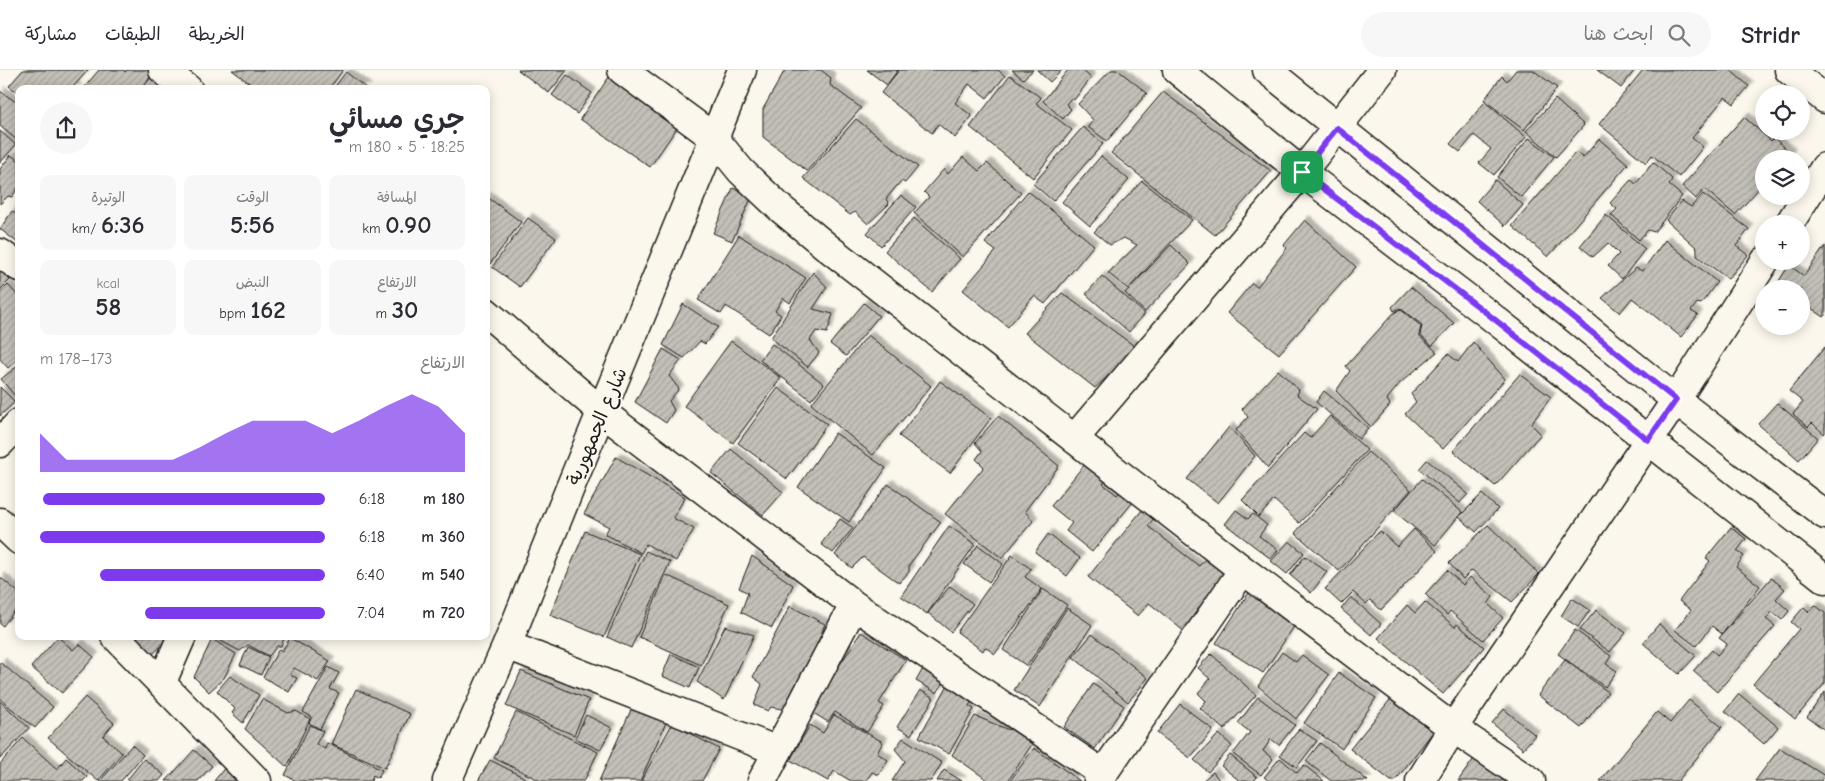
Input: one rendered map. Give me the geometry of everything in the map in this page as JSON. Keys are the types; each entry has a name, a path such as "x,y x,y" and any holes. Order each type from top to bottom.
{"street":[{"path":"163,70 183,85"},
{"path":"622,70 713,137 741,171 780,208 827,247 1243,570 1453,728 1531,781"},
{"name":"شارع الجمهورية","path":"446,781 507,645 742,70"},
{"path":"1177,70 1302,172 1484,311 1825,579"},
{"path":"1267,70 1676,400 1825,515"},
{"path":"1074,439 1302,172 1382,70"},
{"path":"1789,70 1825,99"},
{"path":"1795,215 1825,167"},
{"path":"0,253 15,264"},
{"path":"1420,781 1453,728 1676,400 1759,270"},
{"path":"490,315 602,412 854,605 1100,777 1243,570"},
{"path":"0,443 15,427"},
{"path":"0,522 15,536"},
{"path":"762,781 854,605"},
{"path":"119,640 257,781"},
{"path":"162,682 180,640"},
{"path":"507,645 778,751"}],"building":[{"path":"23,70 88,70 75,85 15,85 15,91 9,86"},
{"path":"99,70 123,70 125,72 127,70 156,70 143,85 86,85"},
{"path":"232,70 343,70 332,85 252,85"},
{"path":"518,70 567,70 549,93"},
{"path":"785,70 821,70 831,78 830,85 861,108 807,171 763,137 763,109"},
{"path":"867,70 898,70 887,85"},
{"path":"899,70 998,70 1005,76 987,98 969,84 955,103 972,116 955,138 938,124 932,133 881,93"},
{"path":"1012,70 1033,70 1023,79"},
{"path":"1037,70 1062,70 1050,82"},
{"path":"1068,70 1082,70 1091,78 1074,100 1071,98 1066,104 1071,109 1063,119 1043,101"},
{"path":"1111,70 1118,70 1147,93 1107,141 1088,127 1093,120 1078,104"},
{"path":"1516,70 1533,70 1557,88 1524,130 1484,100 1502,76 1507,81"},
{"path":"1597,70 1635,70 1621,88"},
{"path":"1643,70 1730,70 1749,86 1734,104 1725,97 1692,138 1703,147 1679,177 1652,155 1646,163 1599,124"},
{"path":"346,72 362,85 336,85"},
{"path":"567,75 592,93 577,114 552,95"},
{"path":"1010,75 1041,98 1036,103 1072,130 1033,178 970,127"},
{"path":"152,76 163,85 145,85"},
{"path":"609,77 679,125 650,167 580,119"},
{"path":"0,91 15,101 15,138 0,126"},
{"path":"1163,92 1271,171 1215,235 1111,153"},
{"path":"1555,99 1584,125 1556,157 1526,131"},
{"path":"1485,102 1526,137 1494,175 1479,163 1491,149 1474,135 1460,152 1450,144"},
{"path":"1744,117 1755,127 1755,140 1776,140 1788,150 1755,150 1755,193 1735,215 1705,189 1696,199 1682,186"},
{"path":"856,119 918,167 905,183 901,181 886,199 889,204 868,224 855,212 850,215 803,178"},
{"path":"1083,127 1103,144 1053,201 1033,184"},
{"path":"0,131 15,146 0,163"},
{"path":"1529,138 1554,157 1521,197 1497,177"},
{"path":"1599,139 1628,164 1548,257 1512,226 1576,152 1583,158"},
{"path":"11,155 15,158 15,192 12,197 8,196 0,204 0,169"},
{"path":"1101,156 1129,180 1090,226 1062,202"},
{"path":"963,157 979,171 987,163 1021,193 963,257 914,213 929,197 924,192 944,169 948,174"},
{"path":"1653,162 1672,179 1669,185 1682,196 1654,232 1648,230 1639,240 1611,215 1617,209 1610,203 1631,180 1636,184"},
{"path":"1495,180 1523,205 1505,226 1477,201"},
{"path":"1142,181 1192,220 1128,289 1108,273 1137,245 1124,238 1110,245 1094,232"},
{"path":"733,188 752,196 732,241 713,233"},
{"path":"1028,191 1094,245 1045,304 1034,296 1008,327 963,290 996,251 985,243"},
{"path":"1703,194 1749,229 1736,246 1748,255 1728,279 1697,256 1697,248 1666,220 1682,201 1691,207"},
{"path":"901,195 916,207 881,246 867,233"},
{"path":"490,199 521,222 490,264"},
{"path":"12,211 15,213 15,241 0,229"},
{"path":"1606,215 1645,249 1622,279 1608,266 1619,254 1608,243 1593,257 1580,246"},
{"path":"528,218 556,238 520,287 492,267"},
{"path":"914,218 960,259 932,292 885,251"},
{"path":"1305,220 1356,267 1279,354 1227,313 1252,283 1257,287 1287,248 1284,245"},
{"path":"739,235 806,278 790,303 783,298 775,311 781,315 769,334 726,306 721,314 698,300"},
{"path":"1665,240 1717,282 1701,304 1697,303 1691,311 1698,315 1681,337 1632,298 1620,313 1602,298 1636,268 1642,271"},
{"path":"1171,245 1190,264 1145,312 1125,293"},
{"path":"1825,246 1824,317 1810,307 1810,280 1780,280 1786,270 1796,270 1804,276"},
{"path":"0,270 10,280 0,290"},
{"path":"813,272 827,287 813,309 833,314 827,333 816,331 810,340 819,353 808,367 771,338"},
{"path":"1102,276 1145,314 1129,332 1086,294"},
{"path":"8,285 15,293 15,362 8,368 0,359 0,292"},
{"path":"1411,287 1454,323 1432,346 1420,335 1422,325 1400,308 1394,311 1392,307"},
{"path":"1062,293 1137,348 1095,388 1025,333"},
{"path":"864,303 879,316 846,356 830,344"},
{"path":"683,304 718,327 705,344 700,341 684,358 663,345"},
{"path":"1400,309 1421,326 1419,336 1437,352 1400,383 1387,399 1390,405 1371,427 1336,391 1350,371 1346,366 1393,314"},
{"path":"868,335 931,386 873,455 811,404"},
{"path":"731,341 781,378 733,443 684,406"},
{"path":"1473,342 1505,379 1443,449 1405,414 1416,402 1411,394 1448,354 1458,362"},
{"path":"772,344 824,384 811,400 760,360"},
{"path":"1825,347 1824,434 1812,423 1808,427 1793,414 1803,402 1789,391"},
{"path":"663,349 681,360 669,376 679,389 669,401 674,410 666,423 635,402"},
{"path":"15,368 15,396 1,379"},
{"path":"1278,370 1299,390 1297,395 1317,409 1268,468 1236,430 1248,417 1242,409"},
{"path":"1520,374 1551,397 1531,424 1541,434 1495,486 1453,451"},
{"path":"940,381 991,418 950,473 899,436"},
{"path":"0,387 15,402 0,416"},
{"path":"778,388 827,424 787,479 738,443"},
{"path":"1324,391 1368,428 1359,439 1316,402"},
{"path":"1777,403 1818,438 1799,460 1758,424"},
{"path":"998,416 1059,466 1025,511 1033,521 1002,558 945,514 984,467 976,459 982,451 975,443"},
{"path":"1330,416 1367,450 1299,523 1274,500 1259,517 1242,500 1304,433 1310,438"},
{"path":"1229,427 1255,456 1218,503 1187,479"},
{"path":"835,433 886,468 849,522 798,487"},
{"path":"731,449 783,492 763,515 711,473"},
{"path":"1368,452 1411,490 1339,571 1295,533"},
{"path":"616,457 685,497 673,518 694,529 676,561 646,544 641,553 605,534 609,527 584,514"},
{"path":"1088,460 1109,476 1103,484 1117,495 1124,487 1137,497 1092,552 1066,531 1072,523 1051,506"},
{"path":"1427,460 1468,494 1460,503 1419,469"},
{"path":"1422,479 1462,512 1435,545 1394,511"},
{"path":"888,484 941,522 909,565 909,572 899,583 863,557 852,568 835,555"},
{"path":"1482,494 1498,509 1476,532 1459,517"},
{"path":"1143,509 1154,518 1148,526 1199,566 1205,559 1228,577 1185,632 1149,603 1138,616 1088,577"},
{"path":"1236,510 1248,519 1253,514 1267,525 1259,536 1278,550 1271,559 1225,524"},
{"path":"840,519 853,528 833,553 821,544"},
{"path":"1488,525 1539,574 1512,602 1472,570 1463,579 1449,563"},
{"path":"949,526 975,544 927,614 901,596"},
{"path":"1731,527 1746,539 1737,551 1744,556 1736,567 1760,586 1722,634 1712,626 1696,646 1675,630 1691,610 1679,601 1710,561 1706,558"},
{"path":"1414,529 1437,551 1381,610 1370,600 1366,604 1353,592 1341,604 1325,589 1380,531 1397,547"},
{"path":"585,531 640,554 604,637 550,615"},
{"path":"1048,534 1080,558 1067,576 1035,552"},
{"path":"1289,541 1304,553 1287,574 1271,561"},
{"path":"978,545 1003,564 989,582 964,564"},
{"path":"646,551 670,562 631,648 607,637"},
{"path":"1012,555 1031,569 1025,577 1042,589 995,654 985,647 983,651 957,632"},
{"path":"752,556 793,585 772,628 741,612 748,593 739,588"},
{"path":"1305,556 1327,572 1311,593 1290,575"},
{"path":"1447,570 1463,585 1470,577 1493,597 1488,604 1503,618 1483,640 1450,611 1447,615 1425,594"},
{"path":"666,575 729,604 701,665 639,637"},
{"path":"0,577 15,590 15,610 3,626 0,624"},
{"path":"1771,578 1785,589 1776,599 1789,611 1782,620 1772,612 1766,619 1775,626 1717,692 1693,671 1712,650 1717,655 1727,644 1719,638"},
{"path":"950,586 973,604 951,632 928,613"},
{"path":"1252,588 1299,619 1263,673 1216,643"},
{"path":"1043,589 1067,605 1027,666 1003,650"},
{"path":"1351,597 1381,624 1371,635 1341,609"},
{"path":"1572,598 1590,610 1578,627 1561,616"},
{"path":"1425,602 1455,627 1457,624 1484,647 1443,694 1378,638 1407,605 1415,613"},
{"path":"1815,605 1825,613 1825,683 1795,719 1753,684 1799,629 1791,622 1804,607 1809,612"},
{"path":"790,606 825,624 792,711 771,707 768,711 754,705 762,684 753,677"},
{"path":"1067,608 1092,625 1040,707 1014,690"},
{"path":"1596,610 1626,633 1610,652 1580,630"},
{"path":"1659,624 1696,656 1679,674 1643,643"},
{"path":"725,626 754,635 724,700 697,682"},
{"path":"1575,630 1611,656 1606,664 1617,671 1605,687 1558,654"},
{"path":"861,632 906,660 879,703 884,706 867,732 835,712 828,722 810,711"},
{"path":"1092,634 1148,678 1128,702 1073,657"},
{"path":"55,640 61,640 73,650 79,644 94,657 62,693 31,667"},
{"path":"138,640 168,640 153,654"},
{"path":"212,640 236,654 224,678 209,692 194,677"},
{"path":"219,640 283,640 281,646 277,646 269,656 248,645 240,651"},
{"path":"289,640 293,640 330,661 318,681 294,668 290,675 297,678 289,692 263,677 279,649 282,651"},
{"path":"248,647 269,657 261,675 240,665"},
{"path":"1282,652 1296,662 1302,655 1329,675 1296,719 1258,686"},
{"path":"671,654 699,667 690,688 662,676"},
{"path":"1211,654 1256,695 1224,730 1200,708 1206,701 1198,693 1210,679 1198,668"},
{"path":"1565,660 1608,692 1581,728 1538,695"},
{"path":"0,662 53,707 35,728 0,699"},
{"path":"328,667 339,673 330,689 339,693 320,729 309,723 312,717 303,712"},
{"path":"924,667 945,680 937,693 916,681"},
{"path":"521,671 589,700 574,735 506,706"},
{"path":"1339,673 1376,698 1342,749 1304,723"},
{"path":"230,676 259,695 243,723 232,713 235,709 217,691"},
{"path":"949,683 974,697 969,706 974,709 949,754 919,737"},
{"path":"1093,684 1124,706 1095,749 1064,727"},
{"path":"356,689 410,714 385,768 331,744"},
{"path":"920,690 934,698 911,735 897,727"},
{"path":"1825,692 1825,730 1807,717"},
{"path":"1739,694 1778,727 1764,744 1725,711"},
{"path":"1394,695 1436,728 1395,781 1391,781 1350,749"},
{"path":"85,697 114,723 103,736 122,753 98,781 48,738"},
{"path":"1258,697 1295,725 1279,745 1271,739 1263,751 1273,759 1261,775 1233,754 1250,732 1238,723"},
{"path":"262,699 288,713 296,711 310,719 287,767 245,729"},
{"path":"1689,700 1722,727 1678,781 1600,781 1657,712 1670,723"},
{"path":"0,701 29,728 0,759"},
{"path":"635,701 669,716 640,781 599,781"},
{"path":"1180,704 1213,730 1190,758 1157,733"},
{"path":"1504,709 1535,735 1523,749 1492,723"},
{"path":"516,712 598,752 584,781 541,781 494,758"},
{"path":"586,715 612,728 600,750 575,738"},
{"path":"834,715 883,742 877,753 888,760 879,775 872,772 866,781 851,781 834,771 828,781 790,760 810,725 823,733"},
{"path":"975,716 1009,730 1012,727 1032,744 1008,781 989,781 952,755"},
{"path":"672,724 719,749 702,781 641,781"},
{"path":"310,725 323,731 316,744 325,749 327,743 382,770 378,778 373,775 371,781 296,781 285,775"},
{"path":"1299,729 1317,741 1297,767 1280,755"},
{"path":"1219,734 1232,746 1208,772 1194,760"},
{"path":"23,738 57,769 66,758 87,777 83,781 0,781 0,764"},
{"path":"903,738 942,763 931,781 892,781 905,761 895,749"},
{"path":"1320,743 1368,781 1331,781 1306,761"},
{"path":"132,745 143,755 121,781 100,781"},
{"path":"1034,748 1080,781 1010,781"},
{"path":"1780,748 1825,776 1821,781 1755,781"},
{"path":"194,750 212,766 198,781 166,781"},
{"path":"1230,755 1257,777 1254,781 1240,781 1221,766"},
{"path":"1476,756 1512,781 1458,781"},
{"path":"1280,758 1297,773 1304,765 1324,781 1269,781 1264,777"},
{"path":"144,759 164,775 159,781 127,780"},
{"path":"490,760 531,781 478,781"},
{"path":"227,765 247,781 214,781"},
{"path":"944,770 962,781 937,781"},
{"path":"1213,772 1220,781 1202,781"}],"route":[{"path":"1337,128 1676,400 1648,440 1484,311 1302,172 1337,128"}]}
